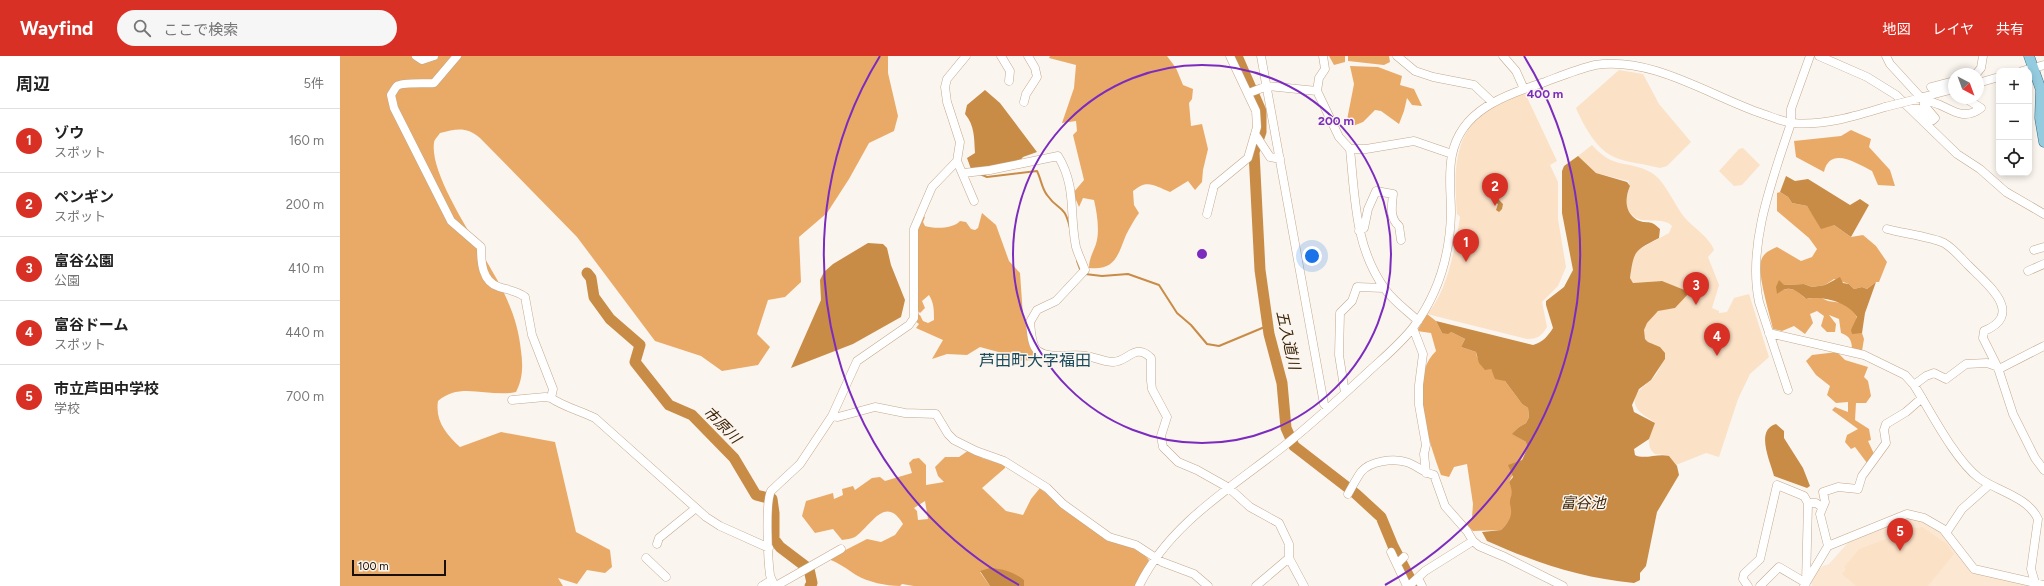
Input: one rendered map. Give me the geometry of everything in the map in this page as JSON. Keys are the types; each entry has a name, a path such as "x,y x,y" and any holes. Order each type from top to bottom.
{"main road":[{"path":"2029,56 2041,90 2040,118 2044,142"}],"street":[{"path":"416,56 422,60 434,56"},
{"path":"457,56 434,83 420,85 406,83 396,86 391,95 394,108 451,221 481,247 481,262 487,278 496,287 525,297 532,335 553,389 551,398"},
{"path":"775,584 769,548 769,495 771,491 800,464 832,416 857,361 909,325 914,318 914,229 932,187 957,161 960,142 947,102 945,88 947,79 966,56"},
{"path":"1001,56 1010,71 1009,82"},
{"path":"1024,102 1026,94 1037,77 1035,68 1028,56"},
{"path":"1207,214 1214,186 1248,158 1256,131 1256,111 1249,93 1230,56"},
{"path":"1261,56 1324,404 1328,408"},
{"path":"1323,56 1325,69 1319,78 1317,91 1339,137 1350,149 1359,231 1364,251 1384,288 1418,321"},
{"path":"1397,56 1414,71 1433,77 1474,85 1492,102"},
{"path":"1503,56 1516,71 1524,89"},
{"path":"1788,390 1769,333 1757,290 1755,256 1759,234 1791,123 1791,109 1810,56"},
{"path":"1819,56 1867,77 1896,95 1957,154 1980,170 2006,192 2044,214"},
{"path":"1886,56 1890,64 1935,118 1933,120 1919,109 1912,109"},
{"path":"1981,68 1983,56"},
{"path":"1139,586 1155,558 1179,530 1229,488 1286,444 1328,408 1413,328 1437,287 1445,260 1450,224 1452,154 1457,139 1468,121 1492,102 1524,89 1595,65 1621,59 1664,73 1755,111 1791,123 1824,122 1919,100 1948,91"},
{"path":"2034,68 2044,65"},
{"path":"1984,81 1996,78"},
{"path":"1931,87 1948,83"},
{"path":"1249,93 1267,86 1317,91"},
{"path":"1919,100 1931,101 1962,115 1975,112 1981,108 1975,104"},
{"path":"1256,131 1266,129"},
{"path":"1256,131 1270,157 1280,158"},
{"path":"1350,149 1366,149 1414,141 1452,154"},
{"path":"964,173 990,170 1058,156 1066,170 1071,194 1076,247 1085,270 1056,301 1038,310 1030,322 1035,347 1039,352 1058,356 1085,355 1113,362 1122,360 1129,354 1136,352 1146,353 1151,358 1152,389 1167,418 1161,436 1163,447 1178,462 1197,470 1229,488 1250,507 1279,523 1289,544 1289,558 1304,586"},
{"path":"957,161 964,173 974,201"},
{"path":"1359,231 1364,228 1368,210 1376,192 1393,194 1392,212 1394,222 1399,226 1401,240"},
{"path":"1887,229 1944,243 1990,286 1999,297 2003,308 2000,318 1992,327 1984,331 1983,338 1998,368 2013,414 2044,470"},
{"path":"2034,250 2044,247"},
{"path":"2028,271 2044,264"},
{"path":"1345,393 1338,355 1340,313 1352,301 1357,287 1384,288"},
{"path":"1413,328 1423,354 1419,385 1419,405 1426,445 1424,454 1426,473"},
{"path":"1769,333 1864,355 1905,375 1914,385 1958,456 1977,477 1989,485 2018,499 2035,512 2038,519 2030,569 2035,584"},
{"path":"1998,368 2044,346"},
{"path":"1914,385 1926,376 1934,373 1946,379 1966,364 1987,363 1998,368"},
{"path":"512,400 551,398 559,404 579,410 596,418 696,508 720,526 769,548"},
{"path":"1828,546 1820,514 1825,502 1823,492 1838,487 1858,488 1862,476 1886,443 1884,430 1886,424 1906,412 1922,398"},
{"path":"832,416 838,417 875,407 905,413 936,414 948,434 954,440 976,451 1004,461 1047,488 1063,504 1109,537 1136,545 1155,558 1194,574 1208,586"},
{"path":"1348,494 1362,471 1371,465 1382,462 1405,461 1426,473 1434,475 1445,506 1467,531 1473,542 1563,586"},
{"path":"1748,586 1743,579 1744,574 1760,559 1776,485 1804,496 1808,503 1806,585"},
{"path":"1946,533 1962,509 1989,485"},
{"path":"1808,503 1816,503 1822,507"},
{"path":"657,544 659,538 696,508"},
{"path":"1806,585 1828,546 1907,514 1924,518 1946,533 1974,569 2035,584 2044,584"},
{"path":"1391,552 1408,586 1425,571 1473,542"},
{"path":"762,586 775,584 841,549"},
{"path":"1397,564 1404,556"},
{"path":"646,558 666,577"},
{"path":"1256,586 1289,558"},
{"path":"1760,586 1779,567 1806,585"},
{"path":"1418,578 1422,586"}],"shaded area":[{"path":"340,56 888,56 888,73 898,116 894,131 869,143 849,179 827,213 799,237 801,282 785,297 768,300 757,334 770,347 758,365 722,371 701,356 655,341 577,237 480,138 465,130 456,130 440,133 435,141 435,158 441,177 450,197 496,278 510,307 519,336 522,361 522,372 516,392 496,393 465,391 447,395 438,401 438,415 440,421 446,432 460,447 501,432 555,442 576,532 610,550 612,567 605,573 587,570 577,584 558,578 563,586 340,586"},
{"path":"1050,56 1167,56 1176,68 1183,85 1193,89 1192,99 1189,103 1191,126 1202,124 1208,149 1202,182 1195,190 1188,181 1170,192 1151,184 1142,185 1133,191 1134,205 1139,213 1128,232 1118,255 1105,267 1089,268 1090,258 1096,244 1098,228 1094,200 1083,198 1079,207 1073,193 1084,180 1073,135 1077,131 1076,121 1062,123 1074,88 1076,65 1049,58"},
{"path":"1329,56 1345,56 1345,62 1334,65"},
{"path":"1348,56 1389,56 1390,62 1384,65 1348,61"},
{"path":"1350,66 1378,67 1402,76 1400,85 1414,89 1422,106 1412,105 1407,98 1399,124 1381,111 1375,110 1363,122 1353,126 1347,120 1354,84"},
{"path":"1619,70 1643,74 1659,104 1691,142 1667,166 1660,168 1614,157 1596,143 1579,115 1576,108"},
{"path":"1525,93 1557,161 1550,165 1558,182 1558,219 1566,267 1558,286 1542,302 1547,327 1539,336 1527,339 1427,314 1440,294 1450,268 1456,241 1460,217 1457,214 1456,169 1462,141 1478,118 1491,108"},
{"path":"1851,130 1871,139 1869,147 1890,170 1895,186 1878,185 1872,171 1851,161 1838,158 1832,160 1827,164 1824,172 1796,157 1794,141 1841,136"},
{"path":"1592,145 1600,153 1615,162 1636,166 1652,173 1657,177 1666,188 1685,218 1712,245 1714,250 1708,257 1719,285 1712,308 1719,311 1719,313 1727,312 1734,298 1749,294 1769,357 1750,374 1738,399 1719,457 1706,453 1676,465 1666,455 1655,454 1650,447 1649,439 1655,423 1638,410 1635,405 1635,400 1638,392 1653,378 1665,359 1660,347 1647,341 1644,336 1644,332 1646,323 1652,316 1663,309 1675,308 1662,281 1633,283 1630,278 1633,256 1636,251 1669,233 1672,226 1664,221 1642,220 1633,216 1629,211 1626,201 1629,188 1628,181 1596,173 1578,156"},
{"path":"1743,148 1760,165 1742,185 1734,186 1719,171 1739,149"},
{"path":"1780,192 1788,197 1792,203 1807,206 1814,216 1834,225 1851,237 1863,235 1876,246 1887,262 1879,282 1876,282 1867,289 1862,287 1854,289 1849,284 1834,279 1825,285 1812,287 1804,284 1784,285 1781,290 1792,289 1797,291 1806,299 1819,297 1828,301 1842,303 1853,310 1857,318 1854,326 1856,333 1862,333 1864,339 1862,351 1852,350 1850,339 1841,333 1839,319 1829,315 1836,324 1835,332 1827,332 1821,326 1824,316 1817,311 1810,314 1813,323 1805,334 1794,326 1782,331 1773,329 1764,295 1761,275 1760,267 1763,256 1767,252 1777,247 1801,261 1812,257 1817,249 1809,238 1777,211 1777,193"},
{"path":"982,213 996,225 1009,261 1020,273 1023,316 1032,346 1036,353 1032,360 1008,362 1002,357 1002,353 980,347 967,355 947,354 932,359 943,340 916,328 919,324 915,321 917,314 920,315 923,321 928,323 934,320 932,301 929,295 922,301 925,308 920,313 918,311 917,233 922,215 925,217 923,222 925,226 943,228 953,226 960,221 966,222 971,229 975,230 978,228"},
{"path":"1427,314 1436,321 1442,333 1451,332 1465,339 1461,347 1476,352 1477,357 1491,369 1494,375 1505,381 1522,404 1528,408 1529,417 1526,423 1519,427 1513,434 1526,442 1527,449 1509,482 1513,490 1510,503 1512,508 1511,519 1501,530 1473,531 1466,524 1472,518 1473,504 1467,464 1454,467 1449,477 1441,475 1436,461 1426,428 1422,393 1423,377 1427,363 1436,351 1431,333 1417,331"},
{"path":"1837,352 1845,360 1868,367 1864,377 1868,381 1871,396 1866,403 1856,403 1855,420 1869,429 1871,440 1868,441 1875,456 1867,463 1855,447 1851,449 1845,442 1847,435 1858,429 1832,410 1835,407 1848,412 1848,402 1836,403 1827,395 1830,386 1816,375 1806,361 1812,355"},
{"path":"969,450 982,458 1005,465 1005,468 982,488 1006,511 1023,515 1031,499 1040,488 1082,521 1097,530 1125,542 1144,554 1149,560 1135,586 1024,586 1024,580 980,572 990,586 914,586 902,584 900,586 895,586 872,582 856,575 828,559 867,539 881,542 895,535 903,524 896,515 890,512 884,512 872,520 855,537 842,540 833,529 815,533 802,516 806,501 833,493 834,499 843,495 842,489 853,486 855,490 872,478 880,477 885,481 912,473 909,463 913,459 919,458 926,465 926,485 944,482 938,476 935,467 945,457 959,457","holes":["925,501 928,519 918,520 917,511 914,508"]},
{"path":"1908,517 1916,518 1947,535 1974,572 2035,586 1812,586 1811,583 1815,573 1823,566 1829,564 1853,537"},
{"path":"1922,527 1947,544 1954,554 1928,586 1856,586 1842,574 1846,569 1844,567 1859,549 1905,530"}],"water":[{"path":"985,90 1000,103 1037,152 1023,157 1019,162 971,169 967,158 975,153 974,137 971,123 965,114 967,105"},
{"name":"富谷池","path":"1578,156 1596,173 1627,182 1630,186 1627,195 1627,204 1630,213 1637,220 1651,223 1660,229 1659,238 1644,246 1634,256 1630,278 1633,283 1662,281 1689,293 1675,308 1658,311 1647,323 1644,330 1645,339 1648,342 1660,347 1665,353 1665,359 1651,380 1639,389 1632,405 1634,412 1655,423 1649,439 1634,449 1635,455 1643,457 1660,455 1669,456 1677,466 1679,475 1657,512 1646,566 1640,573 1640,580 1634,583 1595,577 1541,563 1487,541 1482,532 1501,530 1507,524 1511,515 1510,501 1512,493 1509,482 1513,477 1508,465 1522,460 1527,449 1526,442 1512,434 1526,423 1529,417 1528,408 1522,404 1505,381 1495,379 1491,369 1485,370 1479,363 1476,352 1461,347 1465,339 1451,332 1448,334 1442,333 1436,321 1533,345 1540,342 1547,336 1553,328 1546,301 1564,287 1573,270 1562,213 1562,171 1564,166"},
{"path":"1786,176 1795,181 1808,179 1850,205 1860,199 1869,205 1851,237 1834,225 1821,229 1807,206 1792,203 1788,197 1780,192"},
{"path":"1497,198 1503,204 1502,209 1499,212 1496,210 1498,204 1494,202"},
{"path":"868,243 883,244 887,248 891,265 905,300 901,317 853,344 791,368 821,300 820,280 824,272 833,264"},
{"path":"1840,277 1843,283 1849,284 1854,289 1862,287 1867,289 1876,282 1865,313 1862,333 1852,334 1851,330 1857,317 1848,307 1827,299 1806,299 1792,289 1785,289 1777,294 1776,287 1779,280 1784,285 1804,284 1812,287 1825,285"},
{"path":"1776,424 1784,431 1784,438 1803,468 1810,486 1807,488 1774,476 1767,455 1765,439 1766,433 1770,427"},
{"path":"990,568 1008,571 1016,575 1024,580 1024,586 990,586 980,571"}],"waterway":[{"name":"五入道川","path":"1237,56 1261,111 1261,132 1254,152 1260,270 1269,334 1282,383 1286,428 1294,446 1356,494 1381,517 1393,546 1414,586"},
{"path":"980,174 987,177 1037,171 1045,193 1066,215 1070,228"},
{"path":"1077,261 1081,272"},
{"name":"市原川","path":"587,273 591,278 594,297 610,319 640,345 635,362 669,405 692,415 734,458 756,495 772,499 774,513 774,539 780,547 809,569 812,583 810,586"},
{"path":"1085,274 1102,276 1128,274 1159,285 1177,313 1191,325 1207,344 1219,346 1267,326"}],"place":[{"name":"ペンギン","path":"1495,206"},
{"name":"ゾウ","path":"1466,262"},
{"name":"富谷公園","path":"1696,305"},
{"name":"富谷ドーム","path":"1717,356"},
{"name":"市立芦田中学校","path":"1900,551"}],"district":[{"name":"芦田町大字福田","path":"1035,360"}]}
